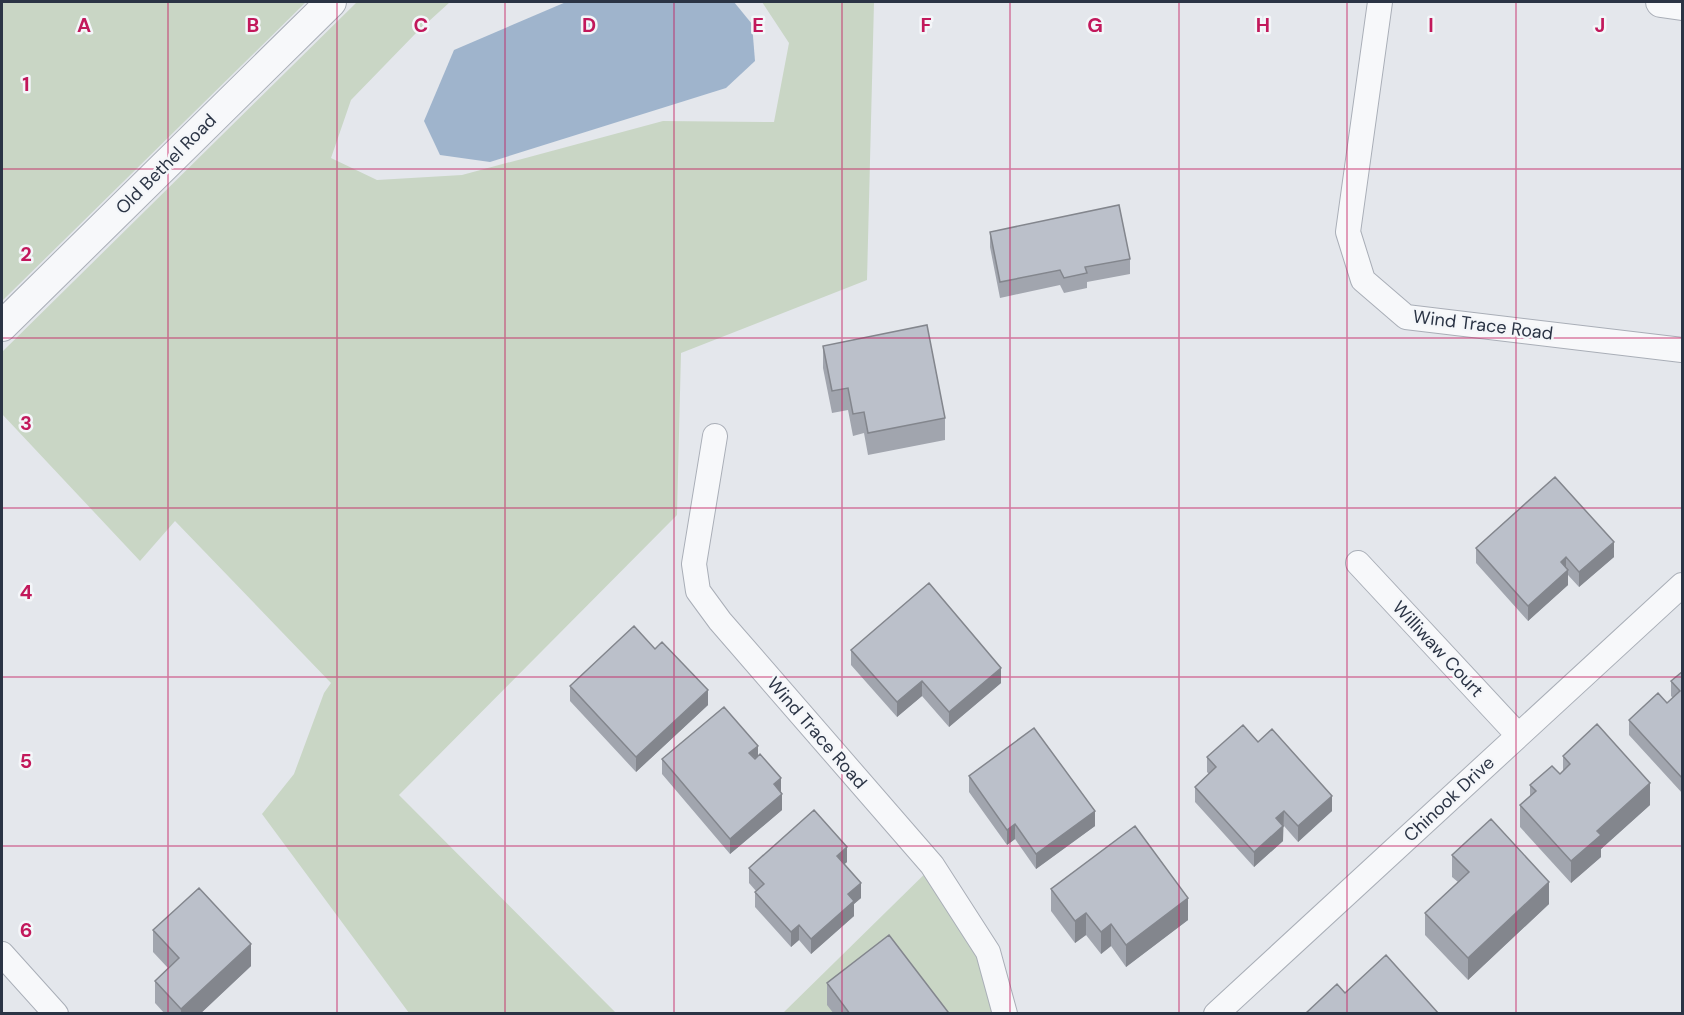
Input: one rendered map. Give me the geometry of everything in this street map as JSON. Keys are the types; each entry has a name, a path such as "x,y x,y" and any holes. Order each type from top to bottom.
{"street":[{"name":"Old Bethel Road","path":"2,326 331,2"},
{"name":"Wind Trace Road","path":"1380,2 1348,232 1363,280 1406,317 1683,350"},
{"path":"1661,2 1683,4"},
{"name":"Wind Trace Road","path":"715,436 694,564 698,591 720,621 932,865 988,952 1005,1014"},
{"name":"Williwaw Court","path":"1358,563 1518,735"},
{"name":"Chinook Drive","path":"1216,1014 1683,585"},
{"path":"2,954 56,1014"}],"green space":[{"path":"2,2 306,2 2,301"},
{"path":"357,2 450,2 417,32 351,100 331,158 377,180 462,175 663,121 774,122 789,43 762,2 874,2 867,280 681,353 677,515 399,795 616,1013 409,1013 262,814 294,774 324,693 331,683 175,521 140,561 2,414 2,352"},
{"path":"942,857 1002,1013 783,1013"}],"water":[{"path":"566,2 734,2 752,24 755,61 726,88 490,162 440,155 424,121 454,50"}],"building":[{"path":"1119,205 1130,259 1085,267 1087,273 1064,278 1060,270 1000,282 990,232"},
{"path":"927,325 945,418 868,433 864,412 853,414 848,388 832,391 823,346"},
{"path":"1555,477 1614,542 1579,572 1566,557 1561,562 1568,570 1528,606 1476,548"},
{"path":"929,583 1001,668 949,712 922,681 897,702 851,650"},
{"path":"634,626 655,649 662,642 708,690 636,757 570,686"},
{"path":"1683,671 1683,779 1629,720 1658,693 1667,703 1680,691 1671,681"},
{"path":"724,707 758,746 749,753 755,759 760,754 781,778 774,784 782,794 730,839 662,759"},
{"path":"1597,724 1650,783 1597,831 1601,835 1571,861 1520,805 1536,791 1530,785 1552,766 1560,774 1570,764 1563,756"},
{"path":"1243,725 1258,742 1272,729 1332,796 1298,826 1284,811 1276,818 1283,826 1254,852 1195,787 1216,767 1207,757"},
{"path":"1034,728 1095,811 1036,854 1015,824 1007,830 969,776"},
{"path":"814,810 847,847 837,856 861,883 848,894 854,901 811,939 799,925 791,932 755,892 764,884 749,868"},
{"path":"1491,819 1549,882 1468,958 1425,913 1469,872 1452,855"},
{"path":"1135,826 1188,898 1126,945 1111,924 1101,932 1086,913 1075,921 1051,889"},
{"path":"199,888 251,944 181,1009 155,981 179,958 153,930"},
{"path":"889,935 948,1012 946,1014 850,1014 827,983"},
{"path":"1386,955 1439,1014 1306,1013 1337,984 1345,993"}]}
